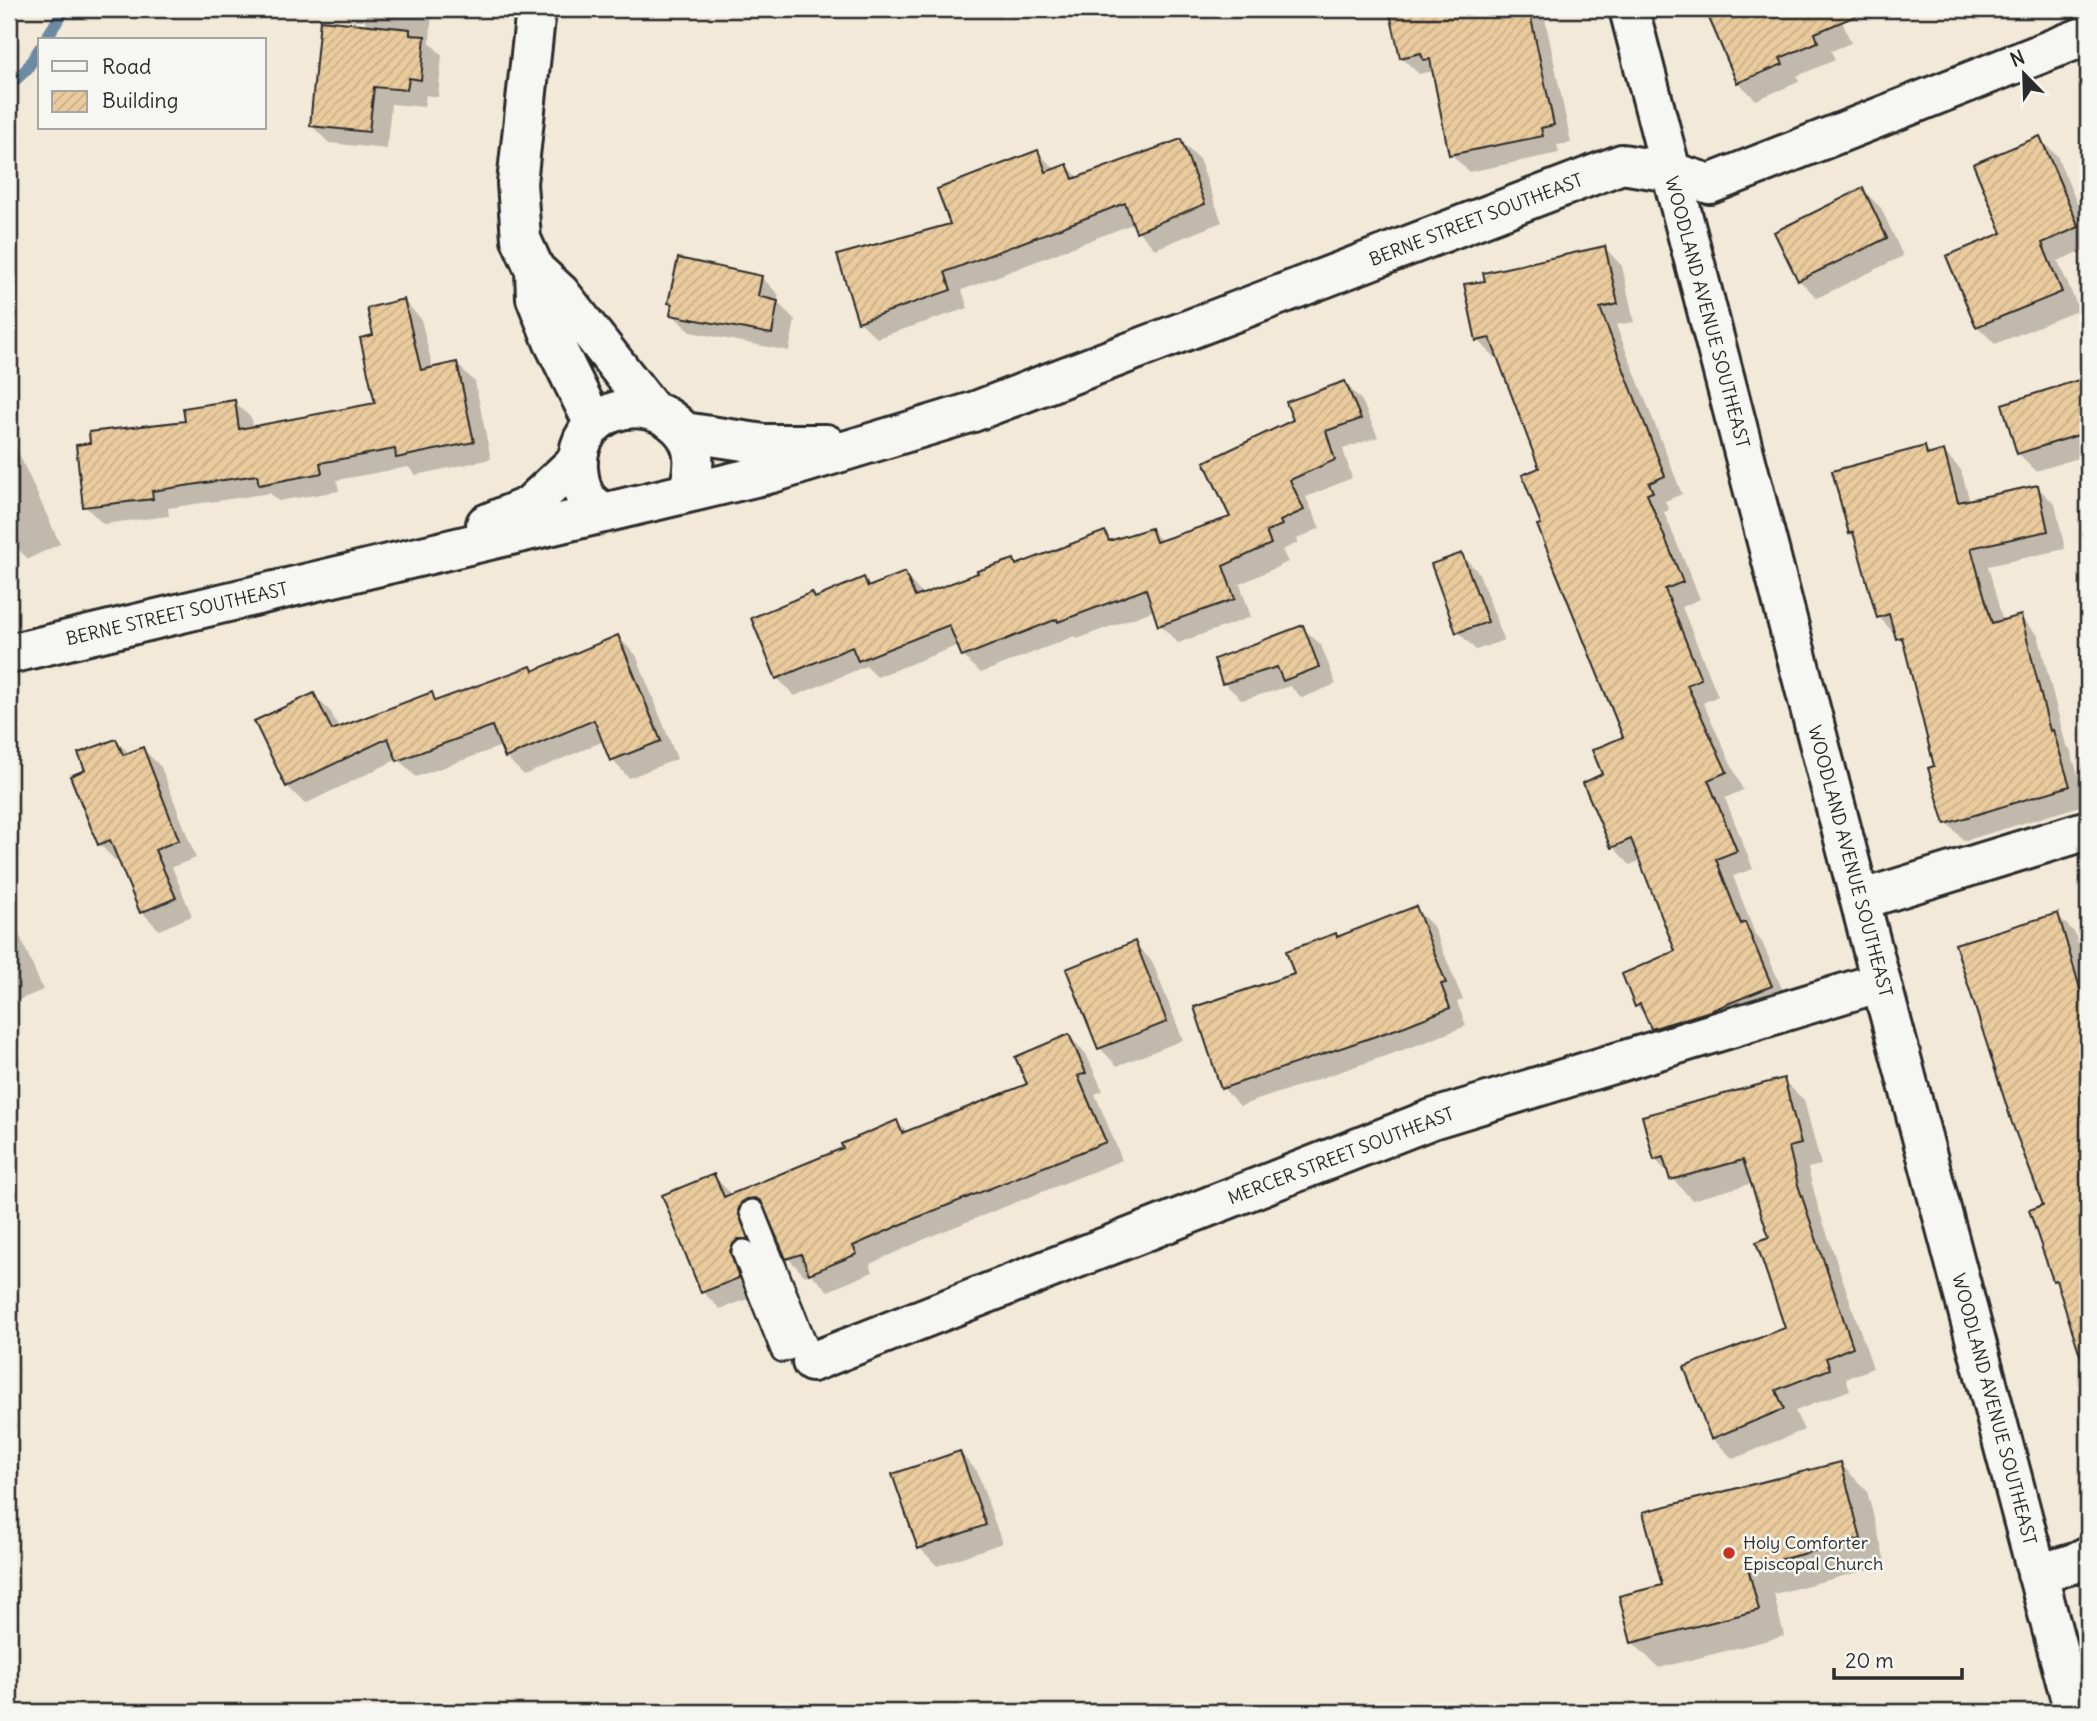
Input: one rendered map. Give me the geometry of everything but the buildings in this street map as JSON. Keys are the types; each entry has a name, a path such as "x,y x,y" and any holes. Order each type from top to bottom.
{"street":[{"path":"536,9 517,183 521,239 535,271 536,298 553,341 594,424 611,412 631,407 651,409"},
{"name":"WOODLAND AVENUE SOUTHEAST","path":"1629,9 1881,982 2074,1712"},
{"name":"BERNE STREET SOUTHEAST","path":"9,654 772,473 973,412 1622,164 1671,172 1710,184 2088,36"},
{"name":"BERNE STREET SOUTHEAST","path":"535,271 560,293 651,409 670,418 684,432 764,444 863,445"},
{"name":"BERNE STREET SOUTHEAST","path":"345,574 437,545 529,506 577,461 582,441 594,424"},
{"path":"684,432 693,451 695,471 688,492"},
{"path":"577,461 579,481 587,500 604,513"},
{"path":"1860,900 2088,830"},
{"name":"MERCER STREET SOUTHEAST","path":"808,1352 1432,1119 1881,982"},
{"path":"2037,1574 2072,1564 2088,1556"}],"lane":[{"path":"744,1252 783,1350 808,1352 752,1212"}],"waterway":[{"path":"46,38 65,9"},
{"path":"9,86 26,70 38,51"}],"place":[{"name":"Holy Comforter Episcopal Church","path":"1729,1553"}]}
